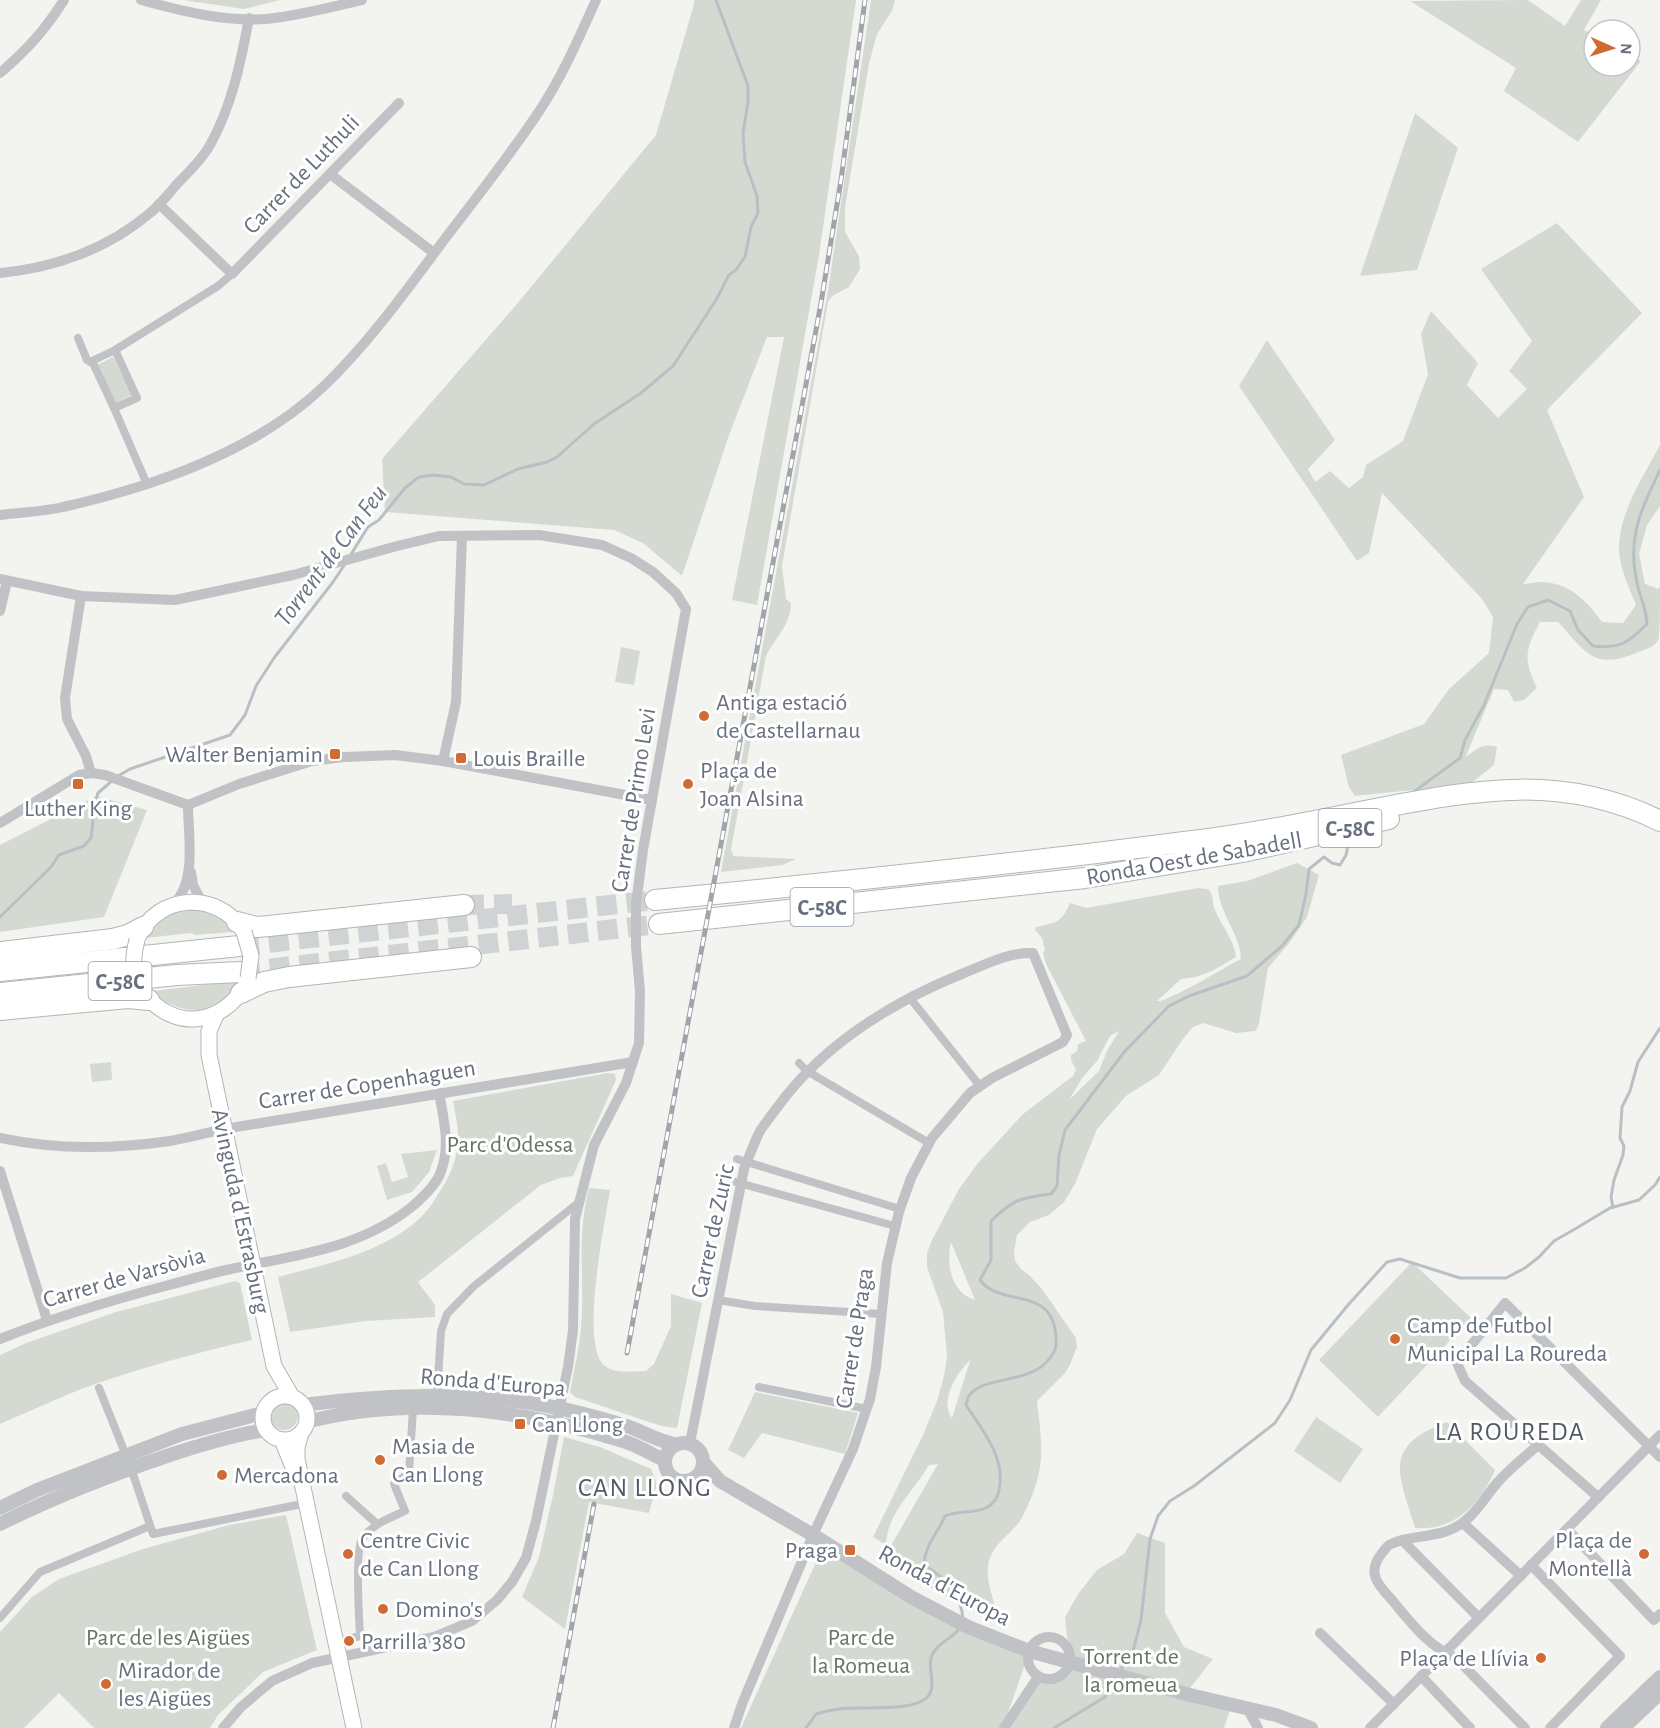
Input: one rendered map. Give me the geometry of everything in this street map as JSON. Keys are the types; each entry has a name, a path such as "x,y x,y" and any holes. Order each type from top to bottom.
{"highway":[{"name":"Ronda Oest de Sabadell","path":"655,900 1188,842 1445,796 1496,790 1551,789 1586,795 1627,806 1660,821"},
{"name":"Ronda Oest de Sabadell","path":"659,924 1084,878 1193,861 1462,802 1510,794 1550,795 1586,801 1616,808 1660,826"},
{"path":"240,933 257,927 464,904"},
{"name":"C-58C","path":"0,971 240,933"},
{"path":"0,952 140,934"},
{"path":"243,981 264,982 282,978 471,957"},
{"name":"C-58C","path":"0,993 177,975 243,981"},
{"path":"0,1010 146,996"}],"main road":[{"path":"202,902 216,906 240,933 251,956 233,1004 216,1015 200,1019 183,1019 168,1015 146,996 134,974 133,959 140,934 161,910 174,904 202,902"},
{"name":"Avinguda d'Estrasburg","path":"216,1015 209,1032 209,1055 274,1366 273,1386 266,1407"},
{"name":"Avinguda d'Estrasburg","path":"183,1019 197,1032 209,1055"},
{"name":"Avinguda d'Estrasburg","path":"274,1366 297,1401"},
{"path":"304,1427 292,1439 282,1440 271,1435 263,1422 266,1407 280,1396 297,1401 307,1414 304,1427 297,1445 297,1459 337,1652 349,1728"},
{"path":"282,1440 292,1464 354,1728"}],"street":[{"path":"0,73 29,47 48,25 64,0"},
{"path":"141,0 190,12 266,19 362,0"},
{"path":"0,515 62,507 204,464 271,428 323,388 374,331 539,112 568,62 596,0"},
{"path":"0,273 17,272 63,261 102,247 159,204 210,146 225,112 239,70 249,18"},
{"name":"Carrer de Luthuli","path":"232,274 399,103"},
{"path":"330,174 434,253"},
{"path":"78,338 90,362 115,350 218,286 232,274 159,204"},
{"path":"114,408 137,398 115,350"},
{"path":"92,361 146,482"},
{"name":"Carrer de Primo Levi","path":"223,1728 241,1707 272,1681 337,1652 434,1637 472,1621 497,1600 512,1582 526,1558 536,1521 573,1330 575,1219 578,1203 594,1146 626,1083 639,1043 640,991 636,947 636,904 643,850 686,609 682,601 641,563 602,545 539,535 462,536"},
{"path":"0,611 3,580 81,596 175,600 293,575 397,546 439,537 462,536 456,702 443,761"},
{"path":"81,596 65,698 67,719 86,756 91,773"},
{"path":"0,823 79,775 91,773 105,775 188,805 239,784 312,761 395,755 443,761 652,800"},
{"path":"174,904 182,896 186,885 188,805"},
{"path":"188,860 193,885 202,902"},
{"name":"Carrer de Zuric","path":"690,1443 718,1300 741,1162 803,1067 892,1007 1017,952 1033,953 1067,1035 1064,1042"},
{"path":"910,998 980,1086"},
{"name":"Carrer de Praga","path":"734,1728 813,1535 853,1449 867,1408 876,1367 887,1263 895,1226 911,1178 929,1143 969,1093 992,1078 1064,1042"},
{"name":"Carrer de Copenhaguen","path":"0,1138 33,1145 94,1146 170,1141 224,1129 633,1062"},
{"path":"803,1067 929,1143"},
{"name":"Carrer de Varsòvia","path":"0,1339 47,1320 160,1287 252,1265 307,1255 341,1244 386,1224 424,1196 440,1176 446,1155 446,1132 440,1093"},
{"path":"741,1162 900,1209"},
{"path":"0,1171 47,1320"},
{"path":"737,1182 895,1226"},
{"path":"437,1395 441,1331 447,1314 473,1287 578,1203"},
{"path":"718,1300 755,1306 881,1314"},
{"path":"1598,1497 1465,1381 1457,1363 1505,1303 1660,1457"},
{"path":"759,1387 867,1408"},
{"path":"99,1388 129,1461 153,1534 302,1504"},
{"name":"Ronda d'Europa","path":"297,1401 437,1395 517,1401 625,1442 664,1460 667,1471 675,1480 687,1481 704,1478 720,1481 813,1535 911,1597 968,1627 1004,1642 1096,1671 1276,1715 1311,1728"},
{"path":"0,1524 182,1434 266,1407"},
{"name":"Ronda d'Europa","path":"304,1427 380,1410 435,1408 514,1415 588,1415 633,1428 660,1441 674,1444 690,1443 700,1451 704,1462 720,1481"},
{"path":"337,1652 360,1636 358,1589 361,1540 377,1524 405,1511 394,1484 409,1473 413,1409"},
{"path":"0,1508 37,1490 129,1461 266,1430"},
{"path":"1370,1728 1660,1435"},
{"path":"664,1460 674,1444"},
{"path":"1525,1728 1456,1658 1443,1653 1408,1620 1376,1582 1374,1570 1376,1560 1389,1544 1433,1536 1463,1523 1477,1510 1500,1480 1538,1445"},
{"path":"693,1479 700,1472 704,1462"},
{"path":"346,1496 377,1524"},
{"path":"1463,1523 1521,1576"},
{"path":"0,1618 40,1572 150,1526"},
{"path":"1567,1529 1657,1617"},
{"path":"1402,1540 1479,1618"},
{"path":"1531,1565 1620,1656 1550,1728"},
{"path":"1320,1633 1394,1704"},
{"path":"1055,1637 1065,1643 1069,1650 1070,1662 1066,1670 1057,1677 1045,1679 1038,1677 1029,1665 1029,1651 1038,1639 1055,1637"},
{"path":"1421,1676 1470,1728"},
{"path":"1004,1728 1038,1677"},
{"path":"1607,1728 1660,1677"},
{"path":"1623,1728 1657,1702"},
{"path":"1247,1708 1258,1728"}],"green space":[{"path":"183,0 280,0 244,9"},
{"path":"694,0 856,0 819,255 757,605 732,600 784,337 767,337 729,435 682,576 643,543 614,530 385,512 382,459 517,304 656,135"},
{"path":"871,0 895,0 892,11 877,34 869,64 845,208 845,232 859,256 860,269 849,287 832,296 828,302 782,566 786,599 791,603 790,611 785,625 766,656 731,850 734,856 796,859 783,865 721,872 828,291"},
{"path":"1528,0 1565,26 1581,0 1601,0 1591,18 1582,18 1582,78 1628,78 1578,142 1504,91 1516,68 1410,1"},
{"path":"1415,113 1458,148 1417,270 1360,276"},
{"path":"1557,223 1642,313 1547,410 1584,497 1523,584 1551,583 1569,589 1590,607 1602,622 1623,623 1636,605 1621,563 1620,535 1628,508 1660,445 1660,506 1647,525 1639,554 1645,584 1658,589 1660,587 1659,638 1653,646 1636,653 1609,660 1600,659 1583,649 1558,622 1540,622 1531,640 1528,655 1529,669 1537,688 1524,700 1514,702 1508,690 1494,689 1466,756 1484,746 1497,747 1494,765 1470,784 1355,796 1349,787 1341,755 1424,724 1449,689 1489,653 1493,617 1482,599 1382,493 1369,553 1357,561 1239,386 1267,340 1335,440 1308,469 1315,482 1330,471 1349,488 1363,477 1366,465 1403,441 1428,374 1421,334 1431,311 1478,363 1467,385 1498,418 1527,389 1509,371 1532,341 1481,269"},
{"path":"113,357 132,395 115,403 97,365"},
{"path":"621,647 640,651 634,685 615,682"},
{"path":"96,796 147,810 104,917 0,932 0,845"},
{"path":"1297,863 1319,875 1307,917 1268,968 1256,1031 1236,1033 1203,1023 1193,1027 1159,1075 1126,1096 1097,1129 1075,1184 1064,1202 1049,1215 1030,1222 1017,1235 1015,1261 1042,1289 1076,1338 1077,1347 1065,1373 1037,1401 1041,1460 1036,1483 1020,1521 998,1545 989,1561 989,1586 996,1609 997,1624 882,1561 938,1464 929,1465 902,1503 887,1533 886,1545 873,1537 923,1435 944,1376 947,1357 943,1312 927,1267 927,1253 932,1240 959,1189 978,1163 1023,1114 1073,1076 1076,1070 1071,1055 1077,1051 1078,1044 1086,1041 1046,964 1042,938 1035,930 1036,927 1061,919 1070,903 1086,908 1198,888 1208,889 1215,910 1233,944 1236,957 1214,970 1196,977 1181,979 1157,1001 1161,1001 1241,959 1237,940 1221,905 1218,886 1247,881","holes":["1119,1031 1099,1071 1069,1100 1082,1078 1097,1061 1110,1036","951,1242 975,1300 960,1291 952,1277","970,1360 952,1418 948,1404 949,1396 955,1380"]},
{"path":"191,909 204,911 221,918 233,932 195,935 191,933 145,938 154,926 165,918"},
{"path":"238,980 231,993 222,1002 199,1010 174,1006 152,991 212,984 212,981"},
{"path":"111,1062 112,1080 92,1082 90,1064"},
{"name":"Parc d'Odessa","path":"608,1073 615,1074 616,1080 573,1176 541,1185 418,1282 435,1305 435,1317 366,1321 290,1332 278,1277 371,1249 405,1230 432,1204 448,1177 456,1154 458,1131 453,1101"},
{"path":"437,1150 429,1172 412,1192 387,1200 377,1166 386,1163 392,1182 408,1177 401,1154"},
{"path":"589,1188 610,1190 599,1255 594,1310 594,1335 598,1354 605,1366 619,1371 646,1371 654,1364 671,1326 671,1294 702,1303 677,1428 661,1426 575,1397 570,1392 581,1328 583,1224"},
{"name":"Camp de Futbol Municipal La Roureda","path":"1412,1262 1471,1318 1378,1417 1319,1360"},
{"path":"235,1281 240,1283 252,1340 167,1361 105,1381 0,1424 0,1355 26,1343 116,1312"},
{"path":"755,1392 858,1413 845,1454 762,1433 744,1458 728,1450"},
{"path":"284,1402 294,1406 298,1416 294,1426 284,1430 274,1426 270,1416 274,1406"},
{"path":"1316,1417 1363,1449 1340,1483 1294,1451"},
{"path":"1447,1422 1495,1470 1482,1494 1465,1513 1443,1525 1415,1528 1404,1492 1400,1463 1412,1441 1426,1431"},
{"path":"564,1437 600,1447 651,1469 657,1484 649,1513 589,1502 565,1629 522,1597 539,1557"},
{"name":"Parc de les Aigües","path":"286,1515 317,1650 263,1672 218,1715 210,1728 94,1728 59,1693 24,1728 0,1728 0,1632 32,1597 59,1579 143,1549 229,1525"},
{"name":"Torrent de la romeua","path":"1137,1533 1165,1543 1165,1613 1184,1647 1213,1659 1190,1688 1230,1710 1224,1728 1009,1728 1040,1681 1057,1683 1071,1671 1074,1653 1067,1637 1065,1617 1078,1594 1097,1570 1124,1554"},
{"name":"Parc de la Romeua","path":"813,1535 1028,1655 1003,1728 741,1728 821,1551"}],"waterway":[{"name":"Torrent de Can Feu","path":"350,556 368,527 379,520 405,488 419,477 433,475 451,477 464,484 484,485 518,469 547,462 557,457 594,424 641,393 673,366 716,300 729,275 736,270 745,257 751,227 758,213 757,196 745,162 743,133 748,86 716,0"},
{"path":"1412,793 1460,758 1465,740 1484,705 1517,624 1528,607 1548,600 1570,611 1578,630 1593,646 1623,643 1647,624 1635,570 1634,540 1646,499 1660,470"},
{"name":"Torrent de Can Feu","path":"118,776 130,769 230,735 245,715 256,686 274,658 345,564"},
{"name":"Torrent de Can Feu","path":"0,917 51,867 59,855 84,846 91,838 98,793 113,780"},
{"path":"963,1619 959,1601 951,1587 924,1565 929,1545 945,1516 986,1508 998,1493 1000,1478 996,1456 992,1445 966,1405 967,1399 975,1389 984,1385 1042,1367 1056,1347 1054,1325 1048,1312 1027,1300 990,1289 980,1280 991,1260 991,1221 1018,1201 1051,1194 1057,1186 1059,1155 1065,1130 1125,1051 1169,1006 1189,996 1247,976 1282,946 1299,925 1309,869 1324,857 1340,865 1346,855 1349,840"},
{"path":"1613,1207 1611,1197 1614,1180 1624,1146 1620,1138 1622,1107 1630,1091 1638,1062 1660,1028"},
{"path":"1120,1671 1133,1651 1141,1620 1150,1539 1158,1516 1170,1501 1194,1486 1275,1423 1290,1400 1311,1350 1387,1262 1400,1259 1460,1278 1506,1278 1525,1268 1554,1241 1610,1208 1639,1200 1660,1177"},
{"path":"806,1728 816,1714 827,1711 848,1708 901,1707 923,1701 931,1691 930,1662 933,1653 960,1628"},
{"path":"1054,1728 1105,1697 1115,1680"}],"tunnel":[{"path":"239,946 655,900"},
{"path":"464,905 512,904"},
{"path":"240,972 659,924"}],"railway":[{"path":"627,1353 821,303 841,180 865,0"},
{"path":"553,1728 594,1504"}],"place":[{"name":"Antiga estació de Castellarnau","path":"704,716"},
{"name":"Walter Benjamin","path":"335,754"},
{"name":"Louis Braille","path":"461,758"},
{"name":"Luther King","path":"78,784"},
{"name":"Plaça de Joan Alsina","path":"688,784"},
{"name":"Camp de Futbol Municipal La Roureda","path":"1395,1339"},
{"name":"Can Llong","path":"520,1424"},
{"name":"Masia de Can Llong","path":"380,1460"},
{"name":"Mercadona","path":"222,1475"},
{"name":"Praga","path":"850,1550"},
{"name":"Centre Civic de Can Llong","path":"348,1554"},
{"name":"Plaça de Montellà","path":"1644,1554"},
{"name":"Domino's","path":"383,1609"},
{"name":"Parrilla 380","path":"349,1641"},
{"name":"Plaça de Llívia","path":"1541,1658"},
{"name":"Mirador de les Aigües","path":"106,1684"}],"district":[{"name":"LA ROUREDA","path":"1510,1431"},
{"name":"CAN LLONG","path":"645,1487"}]}
